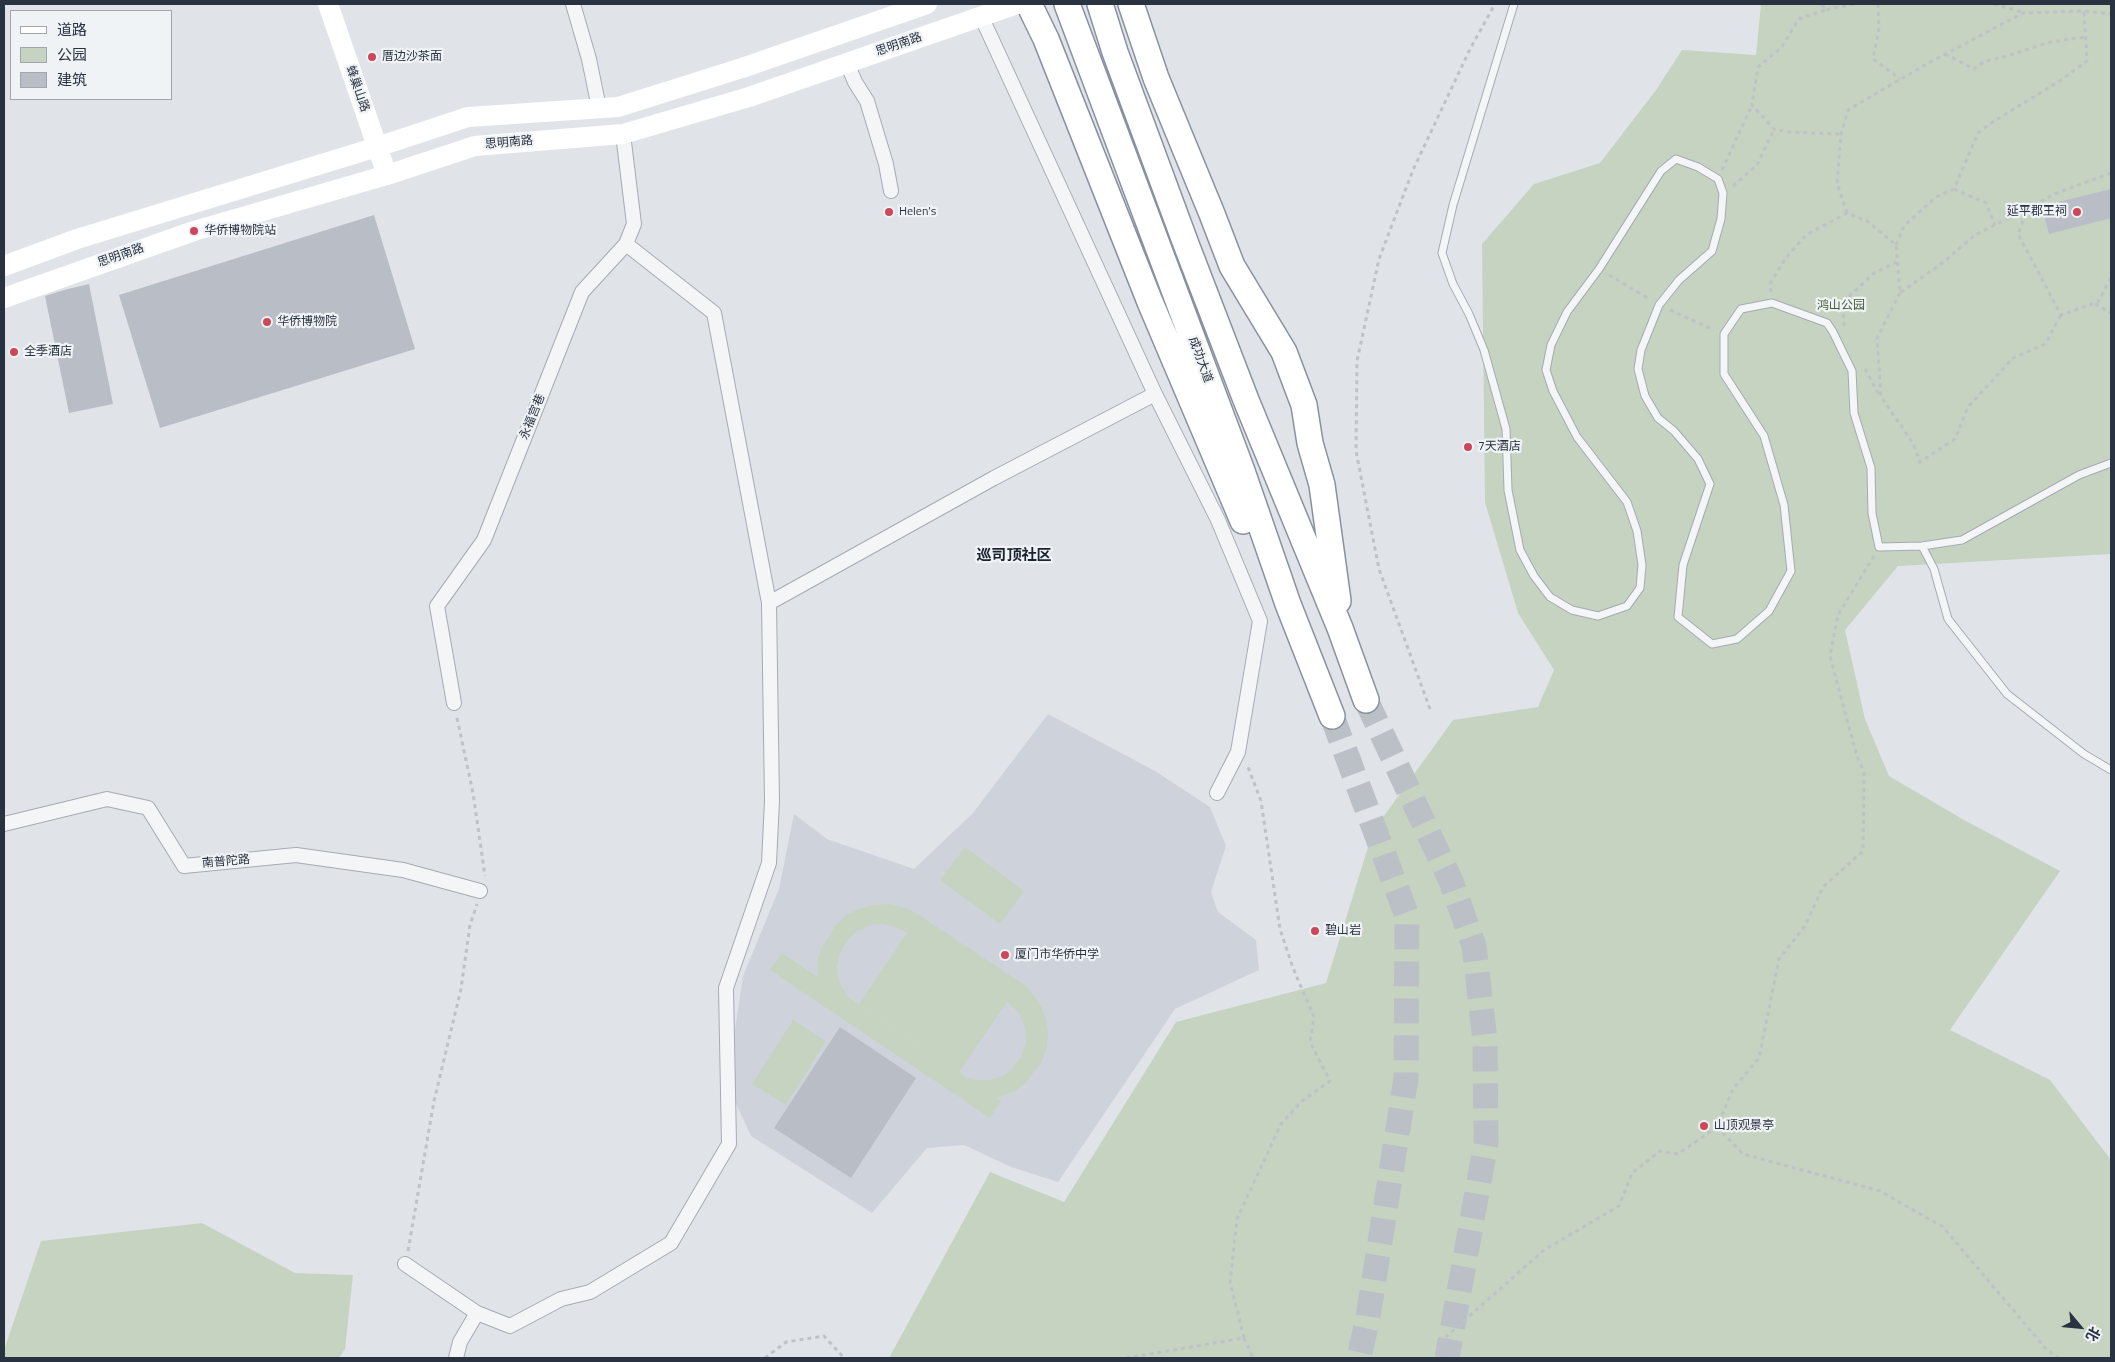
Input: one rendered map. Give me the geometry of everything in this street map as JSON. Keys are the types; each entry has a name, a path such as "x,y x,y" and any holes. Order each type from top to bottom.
{"highway":[{"path":"1029,4 1046,39 1150,302 1252,542 1288,604"},
{"name":"成功大道","path":"1067,4 1242,471 1288,604 1332,716"},
{"path":"1100,4 1115,52 1186,244 1246,400 1340,628 1366,700"},
{"path":"1131,4 1156,78 1232,266 1284,352 1304,405 1310,443 1322,485 1336,579 1340,628"}],"main road":[{"name":"蜂巢山路","path":"328,4 387,175"},
{"path":"4,266 77,239 377,147 468,117 618,107 742,68 927,4"},
{"name":"思明南路","path":"4,298 194,231 387,175 475,146 623,134 749,97 1016,4"}],"street":[{"path":"573,4 589,59 599,108"},
{"path":"981,16 1155,394 1218,520 1260,622 1238,752 1217,793"},
{"path":"847,63 855,82 867,101 886,164 891,192"},
{"name":"永福宫巷","path":"454,703 437,606 484,540 582,292 626,244 634,224 623,134"},
{"path":"405,1264 477,1313 510,1326 562,1298 590,1292 672,1243 729,1144 726,988 769,863 772,801 769,604 714,313 626,244"},
{"path":"769,604 994,478 1155,394"},
{"name":"南普陀路","path":"4,824 107,799 148,808 184,866 296,855 403,870 480,892"},
{"path":"456,1358 460,1342 477,1313"}],"lane":[{"path":"1514,4 1453,205 1442,253 1453,284 1469,314 1484,350 1506,429 1508,490 1520,550 1534,576 1550,597 1572,610 1598,616 1627,606 1640,588 1642,565 1637,531 1627,502 1577,437 1553,391 1546,370 1551,344 1567,312 1594,276 1660,171 1676,159 1698,167 1718,179 1723,194 1721,219 1712,251 1679,280 1659,305 1641,350 1638,369 1645,396 1658,418 1674,431 1698,459 1710,484 1683,565 1678,617 1712,644 1737,639 1769,611 1791,571 1784,505 1764,436 1724,374 1724,334 1741,309 1772,303 1827,323 1852,371 1854,413 1871,468 1872,513 1879,546 1922,546 1962,540 2079,475 2111,463"},
{"path":"1922,546 1934,569 1948,618 2007,694 2084,754 2111,770"}],"path":[{"path":"1430,709 1378,568 1356,451 1357,361 1379,259 1413,170 1470,49 1495,4"},
{"path":"1822,4 1826,10"},
{"path":"1718,179 1752,105 1758,67 1781,48 1798,19 1854,4"},
{"path":"1878,4 1879,29 1873,59 1901,79"},
{"path":"1994,4 2023,13 2084,11 2111,14"},
{"path":"1900,293 1896,245 1904,226 1936,197 1954,189 1978,133 2058,82 2087,61 2084,11"},
{"path":"1896,245 1867,221 1848,213 1837,183 1841,134 1848,110 1945,54 2023,13"},
{"path":"1945,54 1974,69 1985,61 2051,42 2085,37"},
{"path":"1752,105 1774,129 1788,132 1841,134"},
{"path":"1723,194 1757,165 1774,129"},
{"path":"1881,397 1877,338 1900,293 1945,261 1975,235 2059,192 2111,173"},
{"path":"1954,189 1986,203 1995,225"},
{"path":"2028,208 2018,234 2061,315"},
{"path":"1772,303 1770,284 1785,259 1806,235 1848,213"},
{"path":"1844,335 1843,302 1874,273 1897,262"},
{"path":"1863,366 1881,397 1912,442 1920,462 1955,439 1968,407 2013,358 2046,344 2061,315 2098,302 2111,278"},
{"path":"2094,304 2111,313"},
{"path":"1437,1358 1438,1344 1544,1250 1619,1206 1632,1173 1660,1152 1678,1154 1717,1127 1733,1089 1759,1058 1779,959 1805,926 1823,887 1862,851 1864,773 1856,753 1830,656 1838,616 1879,546"},
{"path":"405,1264 434,1101 460,989 470,925 485,874 473,793 454,703"},
{"path":"1239,745 1261,802 1280,929 1293,968 1314,1017 1310,1042 1330,1081 1302,1101 1281,1124 1237,1219 1230,1282 1244,1338 1253,1358"},
{"path":"1717,1127 1743,1154 1880,1191 1943,1227 2046,1348 2059,1358"},
{"path":"765,1358 786,1342 824,1336 844,1358"},
{"path":"1126,1358 1244,1338"}],"shaded area":[{"name":"厦门市华侨中学","path":"1048,714 1155,771 1210,807 1226,846 1211,892 1218,912 1256,940 1259,970 1175,1009 1058,1182 1011,1167 964,1145 927,1148 872,1213 751,1136 727,1084 743,976 779,889 794,814 827,839 914,869 973,813"}],"green space":[{"name":"鸿山公园","path":"1761,4 2111,4 2111,554 1898,566 1845,630 1865,719 1889,776 1964,820 2060,871 1950,1030 2050,1080 2111,1160 2111,1358 889,1358 990,1172 1064,1202 1176,1022 1326,983 1373,831 1453,720 1538,707 1554,670 1518,613 1485,502 1482,244 1534,184 1600,163 1656,90 1682,50 1756,55"},
{"path":"965,847 1024,891 1000,924 940,880"},
{"path":"889,904 903,907 916,913 1017,980 1029,989 1041,1006 1046,1019 1048,1033 1047,1048 1042,1061 1025,1084 1013,1092 997,1098 1001,1101 990,1118 770,970 782,953 818,977 818,960 822,947 837,923 848,914 874,905","holes":["871,925 894,926 907,933 859,1004 959,1072 1007,1002 942,957 1009,1003 1019,1013 1025,1027 1026,1041 1022,1055 1011,1070 1003,1076 989,1080 975,1080 966,1077 848,997 841,985 837,967 840,953 847,941 857,931"]},
{"path":"793,1020 826,1041 786,1105 752,1084"},
{"path":"202,1223 295,1273 353,1275 345,1349 339,1358 4,1358 4,1350 41,1241"}],"building":[{"name":"延平郡王祠","path":"2111,189 2111,218 2049,234 2042,206"},
{"name":"华侨博物院","path":"374,215 415,349 160,428 119,295"},
{"path":"89,284 113,404 69,413 45,296"},
{"path":"840,1027 916,1078 851,1178 774,1128"}],"tunnel":[{"path":"1366,700 1451,881 1474,946 1485,1040 1486,1143 1447,1358"},
{"path":"1332,716 1407,916 1406,1078 1368,1317 1359,1358"}],"place":[{"name":"厝边沙茶面","path":"372,57"},
{"name":"Helen's","path":"889,212"},
{"name":"延平郡王祠","path":"2077,212"},
{"name":"华侨博物院站","path":"194,231"},
{"name":"华侨博物院","path":"267,322"},
{"name":"全季酒店","path":"14,352"},
{"name":"7天酒店","path":"1468,447"},
{"name":"碧山岩","path":"1315,931"},
{"name":"厦门市华侨中学","path":"1005,955"},
{"name":"山顶观景亭","path":"1704,1126"}],"district":[{"name":"巡司顶社区","path":"1014,556"}]}
